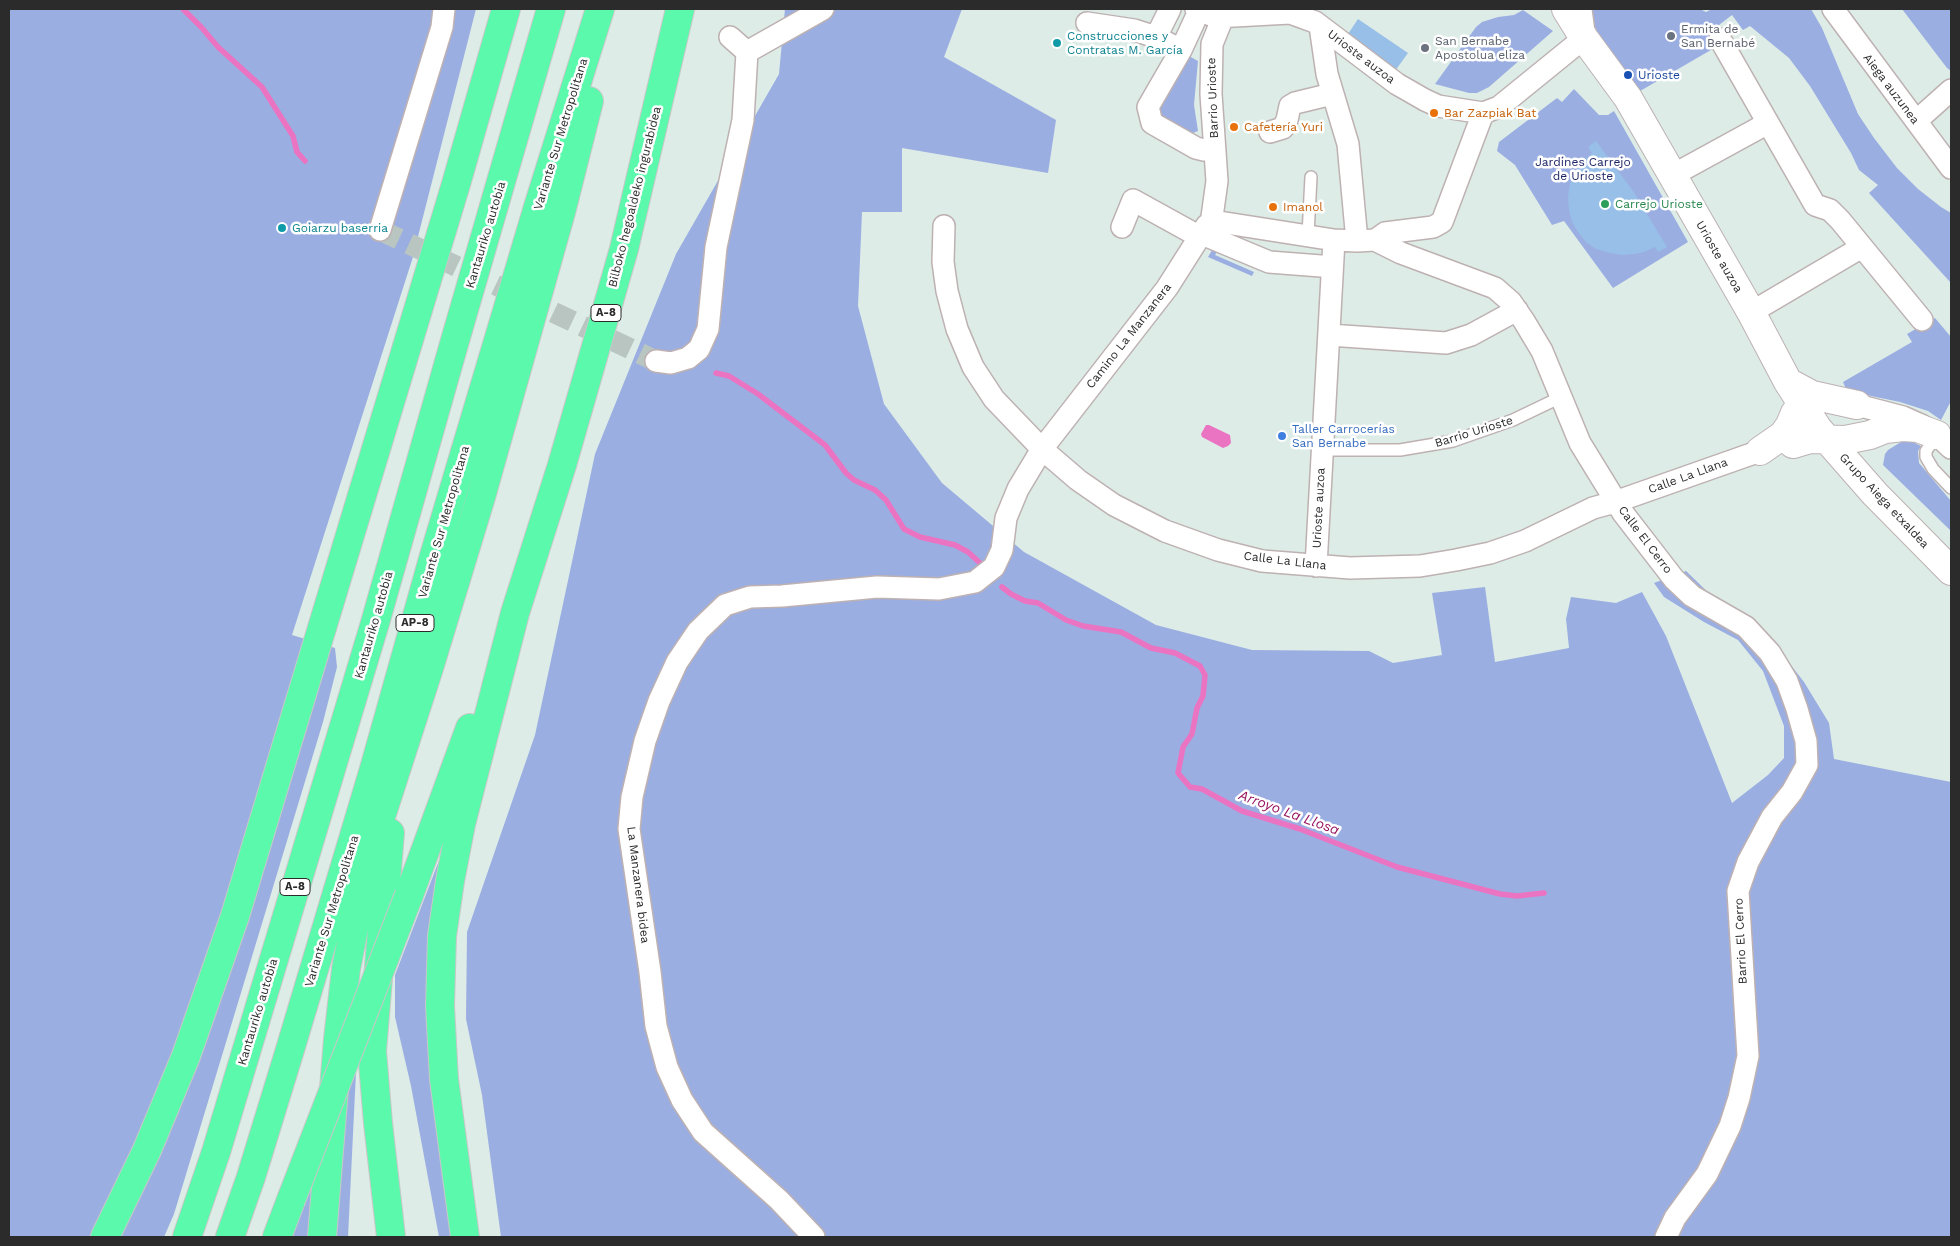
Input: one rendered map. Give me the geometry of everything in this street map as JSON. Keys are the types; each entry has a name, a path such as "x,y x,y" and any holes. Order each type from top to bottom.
{"highway":[{"path":"105,1237 147,1150 186,1056 236,916 454,193 506,9"},
{"name":"Kantauriko autobia","path":"186,1237 216,1152 367,651 551,9"},
{"name":"Variante Sur Metropolitana","path":"230,1237 251,1177 289,1053 374,769 436,549 538,207 600,9"},
{"path":"322,1237 338,1039 350,950 361,892 376,832 429,668 481,497 561,212 596,72 609,9"},
{"name":"Bilboko hegoaldeko ingurabidea","path":"515,613 562,465 624,249 680,9"},
{"path":"465,1237 444,1079 440,1006 442,936 461,824 515,613"},
{"name":"A-8","path":"277,1237 515,613"},
{"path":"391,1237 372,1051 388,838 429,668"}],"street":[{"path":"380,230 442,27 444,9"},
{"path":"747,52 823,9"},
{"path":"1156,37 1170,9"},
{"name":"Aiega auzunea","path":"1833,9 1951,168"},
{"path":"1197,10 1216,17 1226,13 1289,11"},
{"path":"1197,10 1202,22 1214,37"},
{"name":"Barrio Urioste","path":"1197,10 1181,50 1148,107 1152,123 1196,148 1215,150"},
{"name":"Urioste auzoa","path":"1289,11 1320,26 1397,84 1425,100 1438,106 1483,114 1499,107 1575,22 1628,98 1673,175 1788,382 1814,438"},
{"name":"Barrio Urioste","path":"1205,230 1217,181 1211,87 1214,37 1226,13"},
{"path":"1087,24 1134,30 1156,37 1181,50"},
{"path":"1320,26 1332,94 1348,144 1366,240"},
{"path":"730,38 747,52"},
{"path":"1720,39 1815,205 1830,210 1922,320"},
{"path":"656,361 671,363 688,358 699,349 708,330 716,246 743,120 747,52"},
{"name":"Aiega auzunea","path":"1923,115 1951,90"},
{"path":"1270,132 1282,128 1288,120 1290,106 1296,102 1332,94"},
{"path":"1366,240 1385,233 1433,228 1442,222 1483,114"},
{"path":"1673,175 1768,122"},
{"path":"1122,227 1133,200 1205,230 1269,262 1321,266"},
{"name":"Calle La Llana","path":"944,226 943,262 947,290 957,329 973,366 994,399 1042,448 1078,480 1114,505 1165,531 1227,552 1262,560 1350,568 1420,566 1465,558 1490,553 1525,540 1593,508 1760,451"},
{"path":"1205,230 1308,235 1334,240 1366,240 1495,288 1517,310 1542,351 1580,443 1615,502"},
{"name":"Camino La Manzanera","path":"1042,448 1167,288 1205,230"},
{"name":"Urioste auzoa","path":"1316,566 1334,240"},
{"path":"1762,306 1862,247"},
{"path":"1329,335 1446,343 1471,335 1517,310"},
{"path":"1788,382 1812,395 1903,417 1922,425 1944,442"},
{"path":"1760,451 1783,435 1793,418 1796,406 1788,382"},
{"path":"1814,438 1829,426 1839,411 1857,405"},
{"path":"1760,451 1814,438 1845,440 1870,436 1885,429 1903,427 1918,428 1944,442"},
{"path":"1870,436 1865,450 1864,463 1875,494"},
{"name":"Grupo Aiega etxaldea","path":"1814,438 1875,494 1951,571"},
{"name":"La Manzanera bidea","path":"814,1237 779,1200 703,1132 682,1100 667,1067 656,1026 629,829 632,797 645,741 659,701 677,662 698,631 725,605 750,597 782,596 877,587 939,590 975,582 994,567 1002,550 1006,518 1018,489 1042,448"},
{"name":"Calle El Cerro","path":"1615,502 1674,579"},
{"name":"Barrio El Cerro","path":"1666,1237 1675,1218 1707,1174 1730,1126 1739,1098 1748,1056 1738,891 1748,862 1772,818 1792,792 1807,765 1806,741 1797,709 1787,681 1770,653 1746,627 1692,596 1674,579"}],"lane":[{"path":"1308,235 1311,177"},
{"name":"Barrio Urioste","path":"1322,450 1400,450 1453,440 1513,420 1561,397"},
{"path":"1944,442 1926,451 1926,456 1933,469 1951,488"}],"green space":[{"path":"9,9 476,9 412,260 292,635 335,648 337,667 323,722 174,1214 164,1237 9,1237"},
{"path":"785,9 962,9 944,57 1056,120 1048,173 902,148 902,212 862,212 858,306 884,404 942,483 1024,552 1156,625 1252,650 1369,651 1393,663 1442,655 1432,593 1485,587 1495,662 1569,648 1566,619 1571,597 1616,603 1642,592 1666,636 1732,803 1768,775 1784,758 1784,726 1763,671 1738,640 1704,622 1664,597 1654,583 1686,571 1717,601 1768,636 1804,682 1829,723 1834,759 1951,782 1951,1237 501,1237 482,1095 466,1019 467,932 535,735 595,454 676,254 779,74"},
{"path":"1592,9 1700,9 1706,12 1710,10 1708,9 1811,9 1822,28 1858,114 1874,138 1897,168 1918,189 1951,213 1951,283 1869,193 1878,185 1859,170 1851,153 1810,86 1789,58 1750,26 1743,30 1732,15 1719,25 1723,43 1628,98 1606,55 1589,11"},
{"path":"1902,9 1951,9 1951,71 1947,68"},
{"path":"1523,10 1553,31 1489,87 1477,93 1469,93 1435,84 1476,27 1482,22 1514,15"},
{"path":"1358,19 1408,53 1395,71 1346,37"},
{"path":"1187,55 1198,61 1194,105 1198,131 1190,134 1160,118 1157,107"},
{"name":"Jardines Carrejo de Urioste","path":"1574,89 1599,115 1608,115 1614,111 1688,242 1613,288 1564,221 1552,225 1515,165 1497,151 1499,142 1557,98 1562,102"},
{"name":"Carrejo Urioste","path":"1596,141 1633,191 1667,247 1658,252 1655,247 1634,254 1610,253 1596,249 1586,242 1578,232 1572,222 1569,210 1570,183 1579,166 1592,153 1588,147"},
{"path":"1215,245 1220,247 1215,255 1254,272 1252,276 1208,257"},
{"path":"1935,318 1951,337 1951,401 1941,420 1928,411 1900,402 1847,391 1843,382 1912,342 1907,334"},
{"path":"1901,442 1913,442 1921,446 1918,451 1919,463 1951,501 1951,531 1883,465 1885,454 1888,450"},
{"path":"445,845 453,1237 439,1237 411,1086 395,1017 395,975"},
{"path":"356,1072 348,1237 331,1237 343,1096"},
{"path":"314,1173 308,1237 291,1237"}],"shaded area":[{"path":"1206,425 1230,435 1231,443 1223,448 1202,437 1201,434"}],"waterway":[{"name":"Arroyo La Llosa","path":"183,9 218,47 262,87 293,136 297,152 305,161"},
{"name":"Arroyo La Llosa","path":"716,373 729,376 758,394 825,445 846,473 854,480 875,490 886,500 904,529 920,537 955,545 968,552 980,563"},
{"name":"Arroyo La Llosa","path":"1002,587 1025,601 1038,603 1066,620 1083,626 1121,632 1151,648 1175,653 1200,666 1205,675 1203,696 1197,708 1192,734 1183,747 1178,773 1190,787 1202,789 1242,811 1300,829 1397,867 1500,894 1517,896 1544,893"}],"tunnel":[{"path":"380,230 656,361"}],"place":[{"name":"Ermita de San Bernabé","path":"1671,36"},
{"name":"Construcciones y Contratas M. García","path":"1057,43"},
{"name":"San Bernabe Apostolua eliza","path":"1425,48"},
{"name":"Urioste","path":"1628,75"},
{"name":"Bar Zazpiak Bat","path":"1434,113"},
{"name":"Cafetería Yuri","path":"1234,127"},
{"name":"Carrejo Urioste","path":"1605,204"},
{"name":"Imanol","path":"1273,207"},
{"name":"Goiarzu baserria","path":"282,228"},
{"name":"Taller Carrocerías San Bernabe","path":"1282,436"}]}
